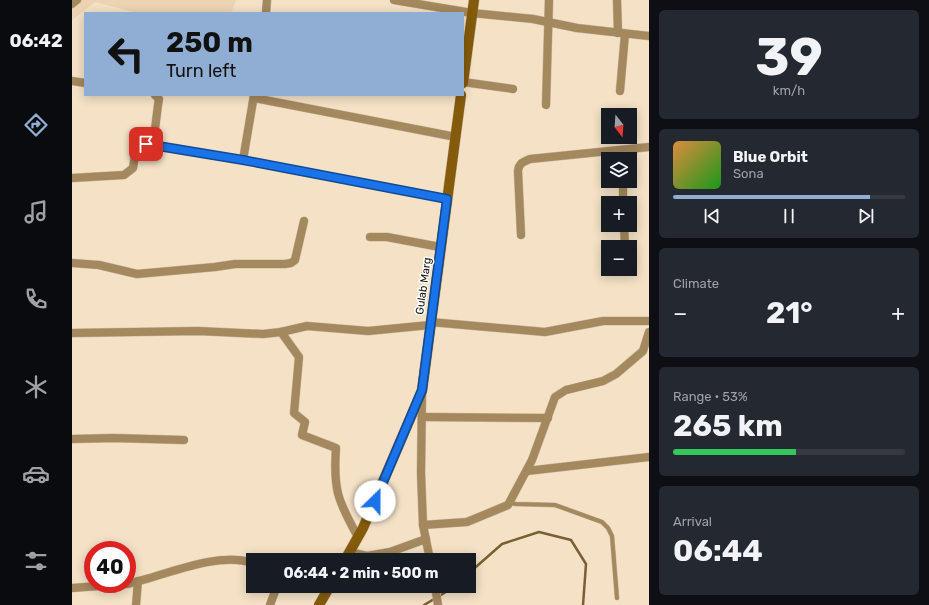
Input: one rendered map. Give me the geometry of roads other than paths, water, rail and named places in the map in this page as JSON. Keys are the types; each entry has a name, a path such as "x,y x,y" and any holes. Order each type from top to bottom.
{"street":[{"path":"72,4 77,0"},
{"path":"266,12 267,0"},
{"path":"394,0 472,13 519,17 578,28 649,36"},
{"path":"464,75 474,0"},
{"path":"546,106 549,0"},
{"path":"617,0 621,34 620,91"},
{"path":"72,81 84,82"},
{"path":"464,83 513,89"},
{"path":"153,145 159,99 156,96"},
{"path":"243,160 254,96 456,137"},
{"name":"Gulab Marg","path":"349,553 358,537 422,390 461,96"},
{"path":"72,178 124,175 133,168 135,152 140,146 146,144 243,160 447,199"},
{"path":"521,235 518,166 522,162 530,159 649,148"},
{"path":"72,263 99,266 137,274 235,264 285,264 296,260 304,221"},
{"path":"370,237 387,237 440,247"},
{"path":"72,333 281,332 307,326 368,331 430,324 546,332 604,321 649,321"},
{"path":"281,332 299,357 294,413 305,422 302,435 336,448 334,474 336,489 344,511 358,537"},
{"path":"423,525 467,522 503,508 510,503 527,471 555,398 560,393 603,381 616,374 638,358 643,351 649,332"},
{"path":"422,390 421,473 423,525 429,553"},
{"path":"422,417 548,418"},
{"path":"72,440 114,438 184,440"},
{"path":"527,471 649,457"},
{"path":"384,553 426,539"},
{"path":"136,605 138,581 208,562 246,561"},
{"path":"72,588 84,587"},
{"path":"270,605 274,593"},
{"path":"319,605 326,593"},
{"path":"436,593 438,605"}],"lane":[{"path":"510,503 555,505 602,522 608,528 612,536 617,598"}],"waterway":[{"path":"476,567 502,544 539,532 571,540 586,564 583,605"},
{"path":"424,605 444,593"}]}
